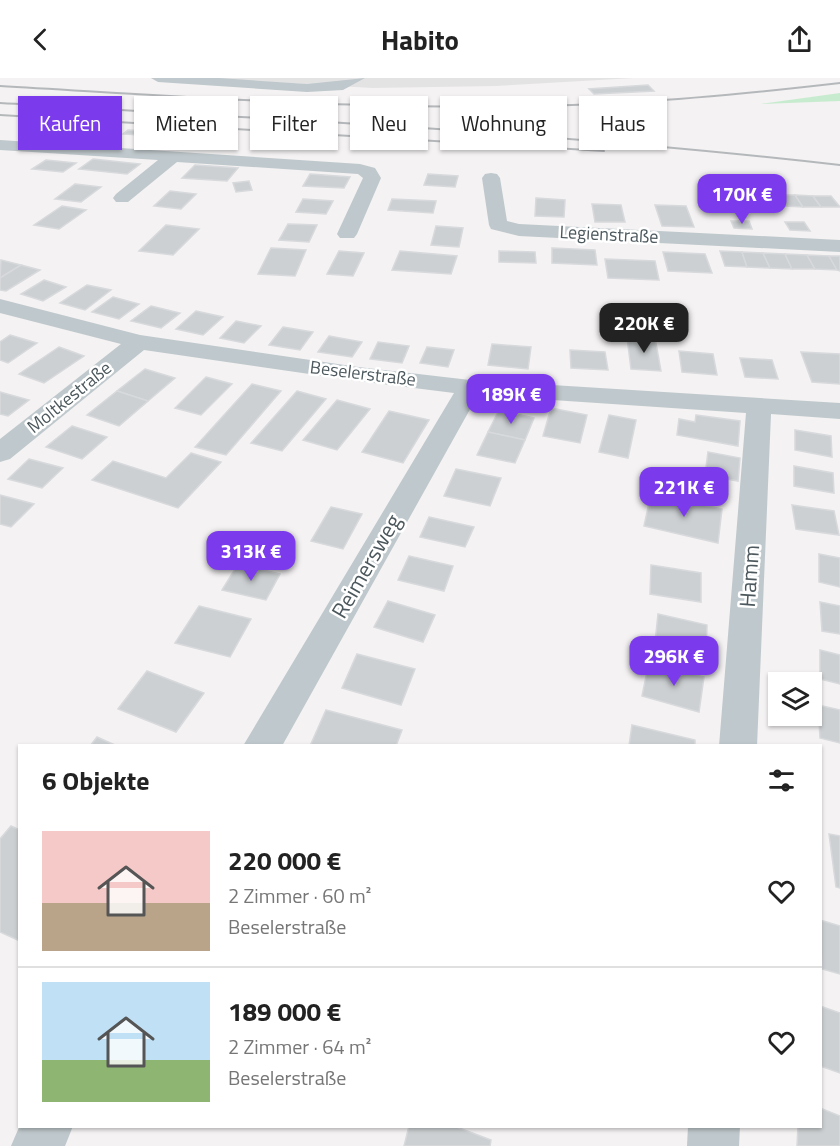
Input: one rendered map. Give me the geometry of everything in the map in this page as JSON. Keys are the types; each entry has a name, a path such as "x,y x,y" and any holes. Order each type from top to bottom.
{"street":[{"path":"158,78 307,88 343,86 358,78"},
{"path":"0,145 360,169 369,172 372,178 347,234"},
{"path":"122,198 174,156"},
{"name":"Legienstraße","path":"491,178 498,225 519,230 840,246"},
{"name":"Beselerstraße","path":"0,306 139,342 358,374 470,387 840,411"},
{"name":"Moltkestraße","path":"0,453 139,342"},
{"name":"Reimersweg","path":"263,744 470,387"},
{"name":"Hamm","path":"738,744 759,407"},
{"path":"37,1146 46,1128"},
{"path":"713,1146 714,1128"}],"shaded area":[{"path":"204,78 634,78 496,86 372,88"}],"green space":[{"path":"840,93 840,101 761,104"}],"building":[{"path":"648,85 654,91 594,94 589,89"},
{"path":"128,130 134,130 134,135 123,134"},
{"path":"93,159 140,164 127,174 79,169"},
{"path":"46,160 76,163 63,172 32,169"},
{"path":"195,165 238,168 227,181 182,178"},
{"path":"310,174 350,177 344,188 303,186"},
{"path":"428,174 458,176 455,187 424,185"},
{"path":"249,181 252,190 236,192 233,183"},
{"path":"75,184 101,187 81,202 55,199"},
{"path":"170,191 196,194 181,209 154,206"},
{"path":"723,194 741,194 748,206 729,205"},
{"path":"741,194 759,195 766,206 748,206"},
{"path":"759,195 777,195 784,206 766,206"},
{"path":"777,195 795,195 803,207 784,206"},
{"path":"795,195 813,196 821,207 803,207"},
{"path":"813,196 831,196 840,207 821,207"},
{"path":"536,198 565,200 564,217 535,216"},
{"path":"303,199 333,201 326,214 296,212"},
{"path":"392,199 436,201 433,213 388,210"},
{"path":"592,204 621,205 625,222 595,222"},
{"path":"655,205 686,206 694,227 662,226"},
{"path":"62,206 86,210 59,229 34,225"},
{"path":"731,221 749,221 752,229 734,228"},
{"path":"785,222 804,222 810,231 790,230"},
{"path":"288,224 317,225 309,242 279,240"},
{"path":"166,225 199,229 173,255 139,251"},
{"path":"436,226 463,228 459,247 431,245"},
{"path":"271,248 306,250 295,276 258,274"},
{"path":"552,248 595,250 597,265 552,263"},
{"path":"339,251 364,253 353,276 327,274"},
{"path":"400,251 457,256 451,274 392,270"},
{"path":"499,251 535,252 536,263 499,262"},
{"path":"720,251 742,252 747,267 725,266"},
{"path":"663,252 705,254 712,273 668,271"},
{"path":"742,252 763,253 770,268 747,267"},
{"path":"763,253 785,254 792,269 770,268"},
{"path":"785,254 807,255 815,269 792,269"},
{"path":"807,255 829,256 837,270 815,269"},
{"path":"829,256 840,256 840,271 837,270"},
{"path":"605,259 655,261 659,280 608,278"},
{"path":"1,260 21,265 0,278"},
{"path":"21,265 40,270 6,291 0,290 0,278"},
{"path":"44,280 66,287 43,301 21,294"},
{"path":"87,285 111,290 85,310 60,303"},
{"path":"113,297 139,304 119,319 92,312"},
{"path":"151,306 180,313 161,328 131,321"},
{"path":"196,311 223,317 203,335 176,329"},
{"path":"236,321 261,326 244,343 220,338"},
{"path":"283,327 313,332 300,350 269,345"},
{"path":"10,335 37,343 8,363 0,360 0,342"},
{"path":"329,336 362,342 352,357 318,352"},
{"path":"627,337 655,338 661,371 631,369"},
{"path":"378,342 409,346 402,363 370,359"},
{"path":"492,344 531,347 528,369 488,365"},
{"path":"59,347 84,356 44,383 19,374"},
{"path":"427,347 454,350 448,367 420,363"},
{"path":"570,350 605,352 608,370 571,368"},
{"path":"679,351 713,354 717,375 682,372"},
{"path":"801,352 840,354 840,384 812,382"},
{"path":"740,358 772,360 778,379 745,377"},
{"path":"145,369 175,378 148,401 117,391"},
{"path":"206,377 232,384 201,415 175,408"},
{"path":"252,384 281,391 226,455 195,447"},
{"path":"117,391 148,401 119,426 87,415"},
{"path":"297,391 326,399 282,451 251,443"},
{"path":"0,392 29,400 8,416 0,414"},
{"path":"337,400 370,409 337,450 303,440"},
{"path":"551,408 587,415 580,443 543,436"},
{"path":"499,410 534,418 525,440 488,432"},
{"path":"389,411 429,420 403,463 362,452"},
{"path":"609,415 636,420 628,458 599,452"},
{"path":"696,415 740,421 738,446 677,435 679,419 695,422"},
{"path":"72,426 107,437 82,459 46,447"},
{"path":"795,430 831,436 832,457 795,450"},
{"path":"488,432 525,440 515,463 477,455"},
{"path":"708,452 740,458 738,481 705,475"},
{"path":"191,453 221,462 178,508 92,480 113,461 166,478"},
{"path":"29,459 63,468 42,488 8,479"},
{"path":"794,466 833,473 834,493 794,486"},
{"path":"456,469 501,478 490,506 444,496"},
{"path":"651,494 722,509 718,543 644,526"},
{"path":"0,495 34,504 11,527 0,524"},
{"path":"792,505 834,511 839,535 796,529"},
{"path":"331,507 362,514 343,549 311,541"},
{"path":"429,517 474,527 465,547 420,537"},
{"path":"819,554 840,558 840,587 819,582"},
{"path":"409,556 453,566 444,591 398,580"},
{"path":"238,564 280,574 266,600 222,590"},
{"path":"651,565 701,573 701,602 650,594"},
{"path":"388,601 435,615 423,642 374,627"},
{"path":"820,602 840,606 840,634 822,631"},
{"path":"199,606 251,619 230,657 175,643"},
{"path":"658,614 707,625 706,654 655,643"},
{"path":"820,650 840,655 840,684 822,680 822,672 820,672"},
{"path":"357,654 415,669 401,705 342,688"},
{"path":"649,662 704,677 699,712 642,696"},
{"path":"147,671 204,693 176,732 118,709"},
{"path":"822,706 840,710 840,743 820,738"},
{"path":"326,710 402,730 397,744 311,744"},
{"path":"632,725 695,740 695,744 629,744"},
{"path":"97,737 113,744 92,744"},
{"path":"11,826 18,829 18,940 0,932 0,839"},
{"path":"829,834 840,836 840,888 836,887"},
{"path":"822,921 840,926 840,974 822,969"},
{"path":"822,1007 840,1013 840,1073 822,1067"},
{"path":"822,1109 840,1116 840,1146 797,1146 798,1128 822,1128"},
{"path":"408,1128 459,1128 491,1140 490,1146 404,1146"}],"railway":[{"path":"0,86 237,100 475,107 554,106 659,100 840,83"},
{"path":"0,103 316,121 526,136 840,165"},
{"path":"0,115 604,151"}]}
